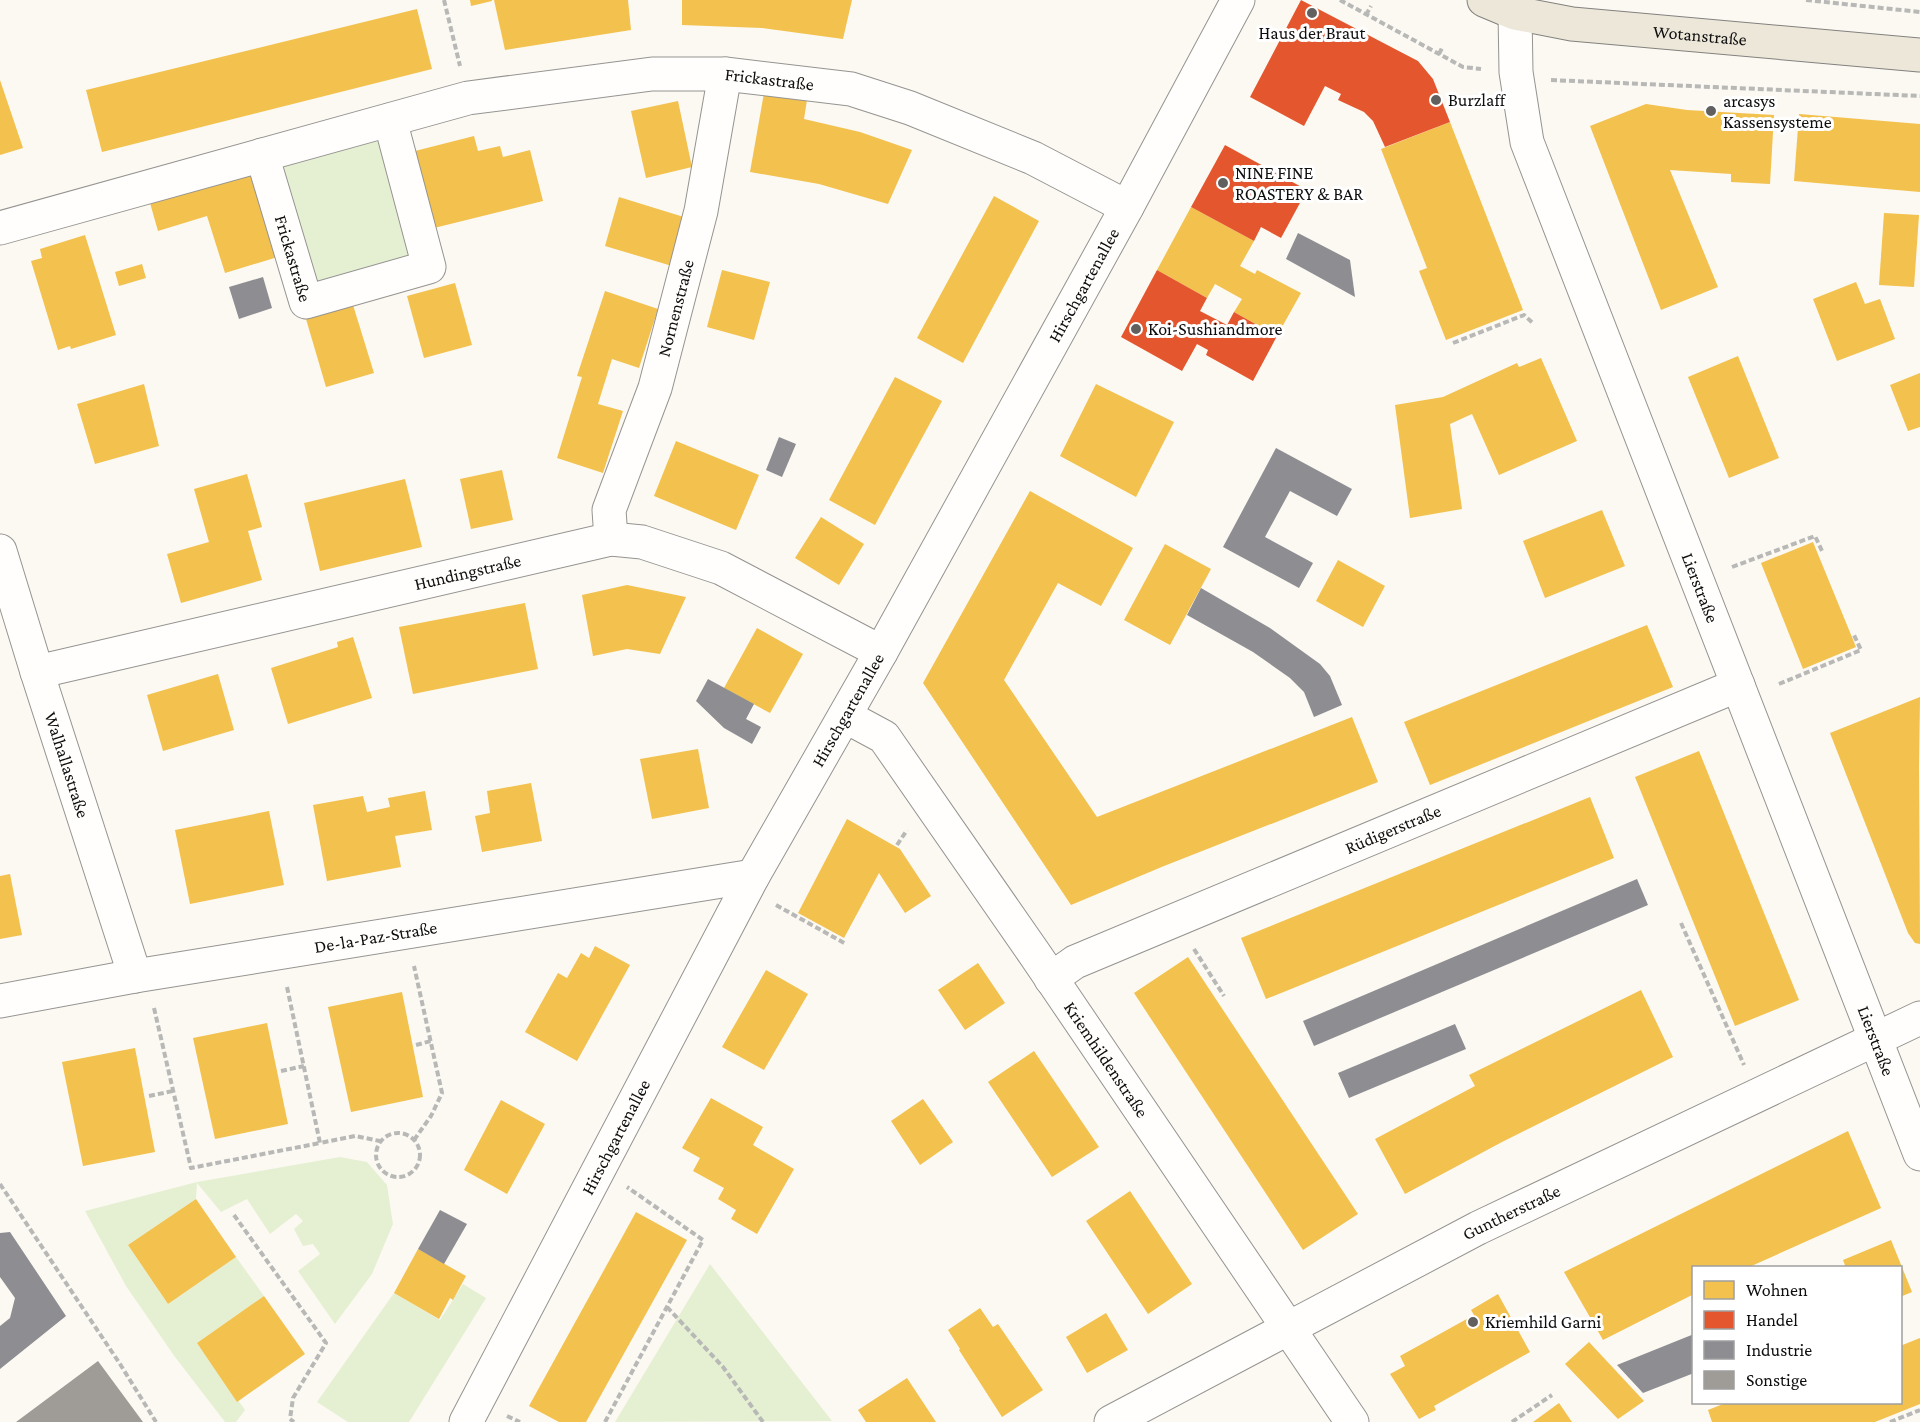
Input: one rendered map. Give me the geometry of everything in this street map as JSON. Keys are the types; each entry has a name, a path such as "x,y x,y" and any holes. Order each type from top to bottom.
{"main road":[{"name":"Wotanstraße","path":"1484,0 1515,13 1572,24 1920,55"}],"street":[{"name":"Hirschgartenallee","path":"466,1422 599,1168 761,889 845,716 1127,207 1238,0"},
{"name":"Lierstraße","path":"1515,13 1516,72 1527,142 1920,1154"},
{"name":"Frickastraße","path":"0,228 468,98 651,74 725,74 851,89 910,108 1033,158 1127,207"},
{"name":"Nornenstraße","path":"611,539 609,510 655,388 701,211 725,74"},
{"name":"Frickastraße","path":"262,154 306,303 429,267 390,120"},
{"name":"Hundingstraße","path":"36,672 611,539 642,542 721,568 881,652"},
{"name":"Walhallastraße","path":"0,551 36,672 140,975"},
{"name":"Rüdigerstraße","path":"1051,979 1075,962 1738,685"},
{"name":"Kriemhildenstraße","path":"845,716 885,737 1352,1422"},
{"name":"De-la-Paz-Straße","path":"0,1001 140,975 407,933 761,889"},
{"name":"Guntherstraße","path":"1111,1422 1478,1228 1920,1018"}],"path":[{"path":"444,0 468,98"},
{"path":"1340,0 1463,67 1516,72 1551,80 1920,96"},
{"path":"1806,0 1920,12"},
{"path":"1366,15 1371,6"},
{"path":"1439,54 1443,46"},
{"path":"1453,343 1524,315 1534,324"},
{"path":"1732,567 1815,536 1822,551"},
{"path":"1779,684 1860,650 1854,635"},
{"path":"761,889 846,944"},
{"path":"1180,918 1192,946 1224,996"},
{"path":"1681,923 1756,1095"},
{"path":"407,933 442,1094 431,1116 414,1140"},
{"path":"279,953 320,1143"},
{"path":"140,975 173,1091 191,1168 355,1136 380,1141"},
{"path":"416,1045 431,1041"},
{"path":"281,1071 304,1066"},
{"path":"149,1096 173,1091"},
{"path":"397,1133 408,1135 414,1140 418,1146 420,1160 411,1173 395,1177 386,1174 377,1164 375,1153 380,1141 386,1136 397,1133"},
{"path":"599,1168 703,1240 605,1422"},
{"path":"0,1184 156,1422"},
{"path":"234,1215 326,1343 293,1398 290,1419 294,1422"},
{"path":"667,1307 723,1367 763,1422"},
{"path":"1512,1422 1552,1395"},
{"path":"1890,1422 1920,1410"}],"green space":[{"path":"376,141 388,147 417,250 410,264 328,287 307,277 278,173 283,165"},
{"path":"340,1157 367,1162 387,1185 393,1224 372,1274 335,1324 298,1271 320,1254 313,1244 303,1246 294,1229 303,1221 296,1214 270,1234 247,1199 221,1212 197,1183 196,1199 128,1245 168,1304 236,1257 264,1296 197,1343 245,1410 236,1422 225,1422 175,1357 126,1286 85,1211 197,1182"},
{"path":"710,1264 832,1421 615,1422"},
{"path":"463,1284 486,1298 409,1422 348,1422 317,1402 394,1293 440,1320"}],"building: Wohnen":[{"path":"470,0 492,0 492,1 471,6"},
{"path":"494,0 628,0 631,30 505,50"},
{"path":"682,0 852,0 843,39 762,28 682,25"},
{"path":"417,9 432,69 102,152 86,90"},
{"path":"0,80 23,148 0,155"},
{"path":"764,93 807,100 804,119 860,132 912,150 888,204 819,184 750,172"},
{"path":"678,101 692,167 646,178 631,111"},
{"path":"1646,104 1687,110 1774,115 1770,184 1731,182 1731,174 1670,170 1718,287 1661,310 1590,126"},
{"path":"1799,114 1920,124 1920,192 1794,181"},
{"path":"1450,122 1523,310 1446,340 1419,271 1427,268 1381,149"},
{"path":"474,136 478,151 500,146 503,157 530,150 543,201 434,228 415,151"},
{"path":"254,172 281,256 225,273 207,216 158,231 150,203"},
{"path":"994,196 1039,221 963,363 917,338"},
{"path":"619,197 687,218 672,266 605,246"},
{"path":"1191,207 1254,241 1240,266 1255,274 1257,270 1301,293 1277,336 1234,312 1242,299 1215,284 1207,298 1157,270"},
{"path":"1884,213 1919,215 1914,287 1879,285"},
{"path":"85,235 116,335 71,349 70,346 58,350 31,261 42,258 40,249"},
{"path":"142,264 146,278 119,286 115,272"},
{"path":"722,270 770,282 754,340 707,327"},
{"path":"1856,282 1865,304 1880,299 1895,339 1837,361 1813,299"},
{"path":"455,283 472,345 424,358 407,296"},
{"path":"605,291 658,309 639,368 612,359 598,404 623,411 603,473 557,458 582,377 577,376"},
{"path":"353,305 374,373 326,387 306,319"},
{"path":"1738,356 1779,458 1729,478 1688,377"},
{"path":"1541,358 1577,441 1499,475 1472,414 1450,424 1462,509 1410,518 1395,405 1443,397 1517,363 1519,367"},
{"path":"1920,373 1920,427 1908,431 1890,385"},
{"path":"895,377 942,401 875,525 829,500"},
{"path":"144,384 159,446 95,464 77,404"},
{"path":"1096,384 1174,422 1136,497 1060,456"},
{"path":"676,441 759,475 736,530 654,496"},
{"path":"502,470 513,520 471,529 460,479"},
{"path":"247,474 262,527 248,531 262,580 181,603 167,554 209,542 194,489"},
{"path":"405,479 422,547 320,571 304,503"},
{"path":"1030,491 1133,548 1101,606 1058,583 1004,680 1097,817 1352,717 1378,782 1071,905 923,683"},
{"path":"1602,510 1625,566 1545,598 1523,541"},
{"path":"821,517 864,544 839,585 795,558"},
{"path":"1813,542 1856,647 1803,669 1761,563"},
{"path":"1165,544 1211,569 1170,645 1124,620"},
{"path":"1338,560 1385,586 1363,627 1316,601"},
{"path":"627,585 686,597 660,654 627,649 593,656 582,595"},
{"path":"525,603 538,669 413,694 399,627"},
{"path":"1647,625 1673,687 1430,785 1404,722"},
{"path":"757,628 803,654 770,713 724,688"},
{"path":"353,637 372,698 288,724 271,668 338,647 337,642"},
{"path":"218,674 234,730 163,751 147,695"},
{"path":"1920,697 1920,944 1915,943 1908,933 1830,733"},
{"path":"698,749 709,808 652,819 640,759"},
{"path":"1699,751 1799,1000 1735,1026 1635,777"},
{"path":"531,783 542,841 482,852 475,816 490,813 487,791"},
{"path":"425,791 432,830 395,836 401,867 327,881 313,805 363,796 367,812 390,807 388,798"},
{"path":"1590,797 1614,858 1266,999 1241,938"},
{"path":"269,811 284,885 190,904 175,830"},
{"path":"847,819 900,849 931,896 905,913 879,873 844,938 798,913"},
{"path":"10,874 22,935 0,939 0,876"},
{"path":"595,946 630,965 577,1061 525,1032 558,973 567,978 581,953 589,958"},
{"path":"1188,957 1358,1214 1303,1250 1134,993"},
{"path":"978,963 1005,1003 965,1030 938,990"},
{"path":"766,970 808,994 764,1070 722,1047"},
{"path":"1641,990 1673,1057 1502,1142 1405,1194 1375,1139 1475,1086 1469,1075"},
{"path":"402,992 423,1097 351,1112 328,1007"},
{"path":"267,1023 288,1124 215,1139 193,1038"},
{"path":"135,1048 155,1152 83,1166 62,1062"},
{"path":"1034,1051 1099,1147 1052,1177 988,1082"},
{"path":"711,1098 763,1127 753,1145 794,1169 757,1234 731,1219 736,1210 718,1199 724,1188 693,1171 700,1158 682,1148"},
{"path":"923,1099 953,1142 920,1165 891,1121"},
{"path":"501,1100 545,1124 507,1194 464,1170"},
{"path":"1848,1131 1881,1208 1751,1266 1692,1266 1692,1295 1603,1340 1564,1272"},
{"path":"1130,1191 1192,1284 1148,1314 1086,1221"},
{"path":"196,1199 236,1257 168,1304 128,1245"},
{"path":"636,1212 687,1240 586,1422 559,1422 529,1406"},
{"path":"1891,1240 1902,1266 1845,1266 1843,1260"},
{"path":"418,1249 466,1276 453,1300 450,1298 439,1319 394,1293"},
{"path":"1902,1267 1912,1292 1902,1296"},
{"path":"1498,1294 1530,1352 1434,1406 1436,1410 1419,1419 1390,1374 1405,1366 1400,1356 1474,1315 1471,1310"},
{"path":"264,1296 305,1354 237,1402 197,1343"},
{"path":"980,1308 993,1327 998,1324 1043,1390 1002,1417 948,1330"},
{"path":"1106,1313 1128,1350 1087,1373 1066,1337"},
{"path":"1920,1338 1920,1404 1875,1422 1712,1422 1708,1410 1723,1404 1902,1404 1902,1345"},
{"path":"1589,1342 1644,1401 1618,1419 1565,1364"},
{"path":"907,1378 936,1422 866,1422 858,1410"},
{"path":"1559,1403 1572,1422 1533,1422"}],"building: Handel":[{"path":"1301,0 1418,61 1433,79 1450,122 1385,147 1373,121 1364,112 1338,100 1341,94 1325,86 1304,126 1250,97"},
{"path":"1225,145 1307,190 1281,238 1261,227 1254,241 1191,207"},
{"path":"1157,270 1207,298 1200,311 1227,325 1234,312 1277,336 1253,381 1206,355 1208,350 1197,344 1182,371 1121,337"}],"building: Industrie":[{"path":"1298,233 1350,260 1355,297 1286,259"},
{"path":"263,277 272,308 239,319 229,287"},
{"path":"779,437 796,444 782,477 766,470"},
{"path":"1276,448 1352,489 1337,516 1290,491 1265,537 1313,563 1299,588 1223,547"},
{"path":"1201,588 1270,628 1320,664 1330,676 1342,705 1314,717 1304,692 1290,678 1253,652 1187,615"},
{"path":"708,679 754,704 746,719 761,727 752,744 724,728 696,701"},
{"path":"1637,879 1648,905 1314,1046 1303,1021"},
{"path":"1455,1024 1466,1049 1349,1098 1338,1073"},
{"path":"440,1210 467,1224 444,1264 418,1249"},
{"path":"10,1232 66,1316 0,1369 0,1326 10,1318 15,1298 0,1277 0,1233"},
{"path":"1692,1335 1692,1374 1643,1393 1617,1365"}],"building: Sonstige":[{"path":"98,1361 143,1422 16,1422"}],"place":[{"name":"Haus der Braut","path":"1312,13"},
{"name":"Burzlaff","path":"1436,100"},
{"name":"arcasys Kassensysteme","path":"1711,111"},
{"name":"NINE FINE ROASTERY & BAR","path":"1223,183"},
{"name":"Koi-Sushiandmore","path":"1136,329"},
{"name":"Kriemhild Garni","path":"1473,1322"}]}
